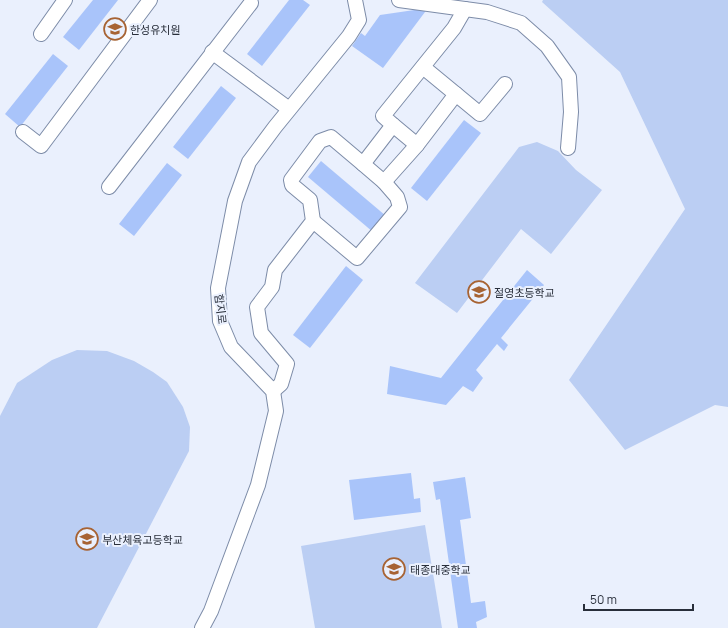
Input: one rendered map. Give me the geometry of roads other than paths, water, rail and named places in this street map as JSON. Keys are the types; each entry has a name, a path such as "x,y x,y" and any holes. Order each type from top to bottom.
{"street":[{"path":"41,34 65,0"},
{"path":"23,132 41,146 150,0"},
{"name":"함지로","path":"273,391 231,347 220,321 218,288 235,201 249,162 289,109 349,36 359,20 355,0"},
{"path":"399,0 487,12 522,23 547,46 569,77 571,112 568,148"},
{"path":"110,187 251,3"},
{"path":"417,145 383,116 454,28 465,9"},
{"path":"212,52 289,109"},
{"path":"423,67 480,114 505,84"},
{"path":"384,182 417,145 456,94"},
{"path":"363,164 393,125"},
{"path":"331,137 384,182 397,197 400,207 357,258 313,221 310,200 292,185 291,180 320,141 331,137"},
{"path":"202,628 211,611 258,485 276,411 273,391 281,384 287,364 261,333 257,307 272,288 275,270 313,221"}],"place":[{"name":"한성유치원","path":"115,29"},
{"name":"절영초등학교","path":"479,292"},
{"name":"부산체육고등학교","path":"87,539"},
{"name":"태종대중학교","path":"394,569"}]}
